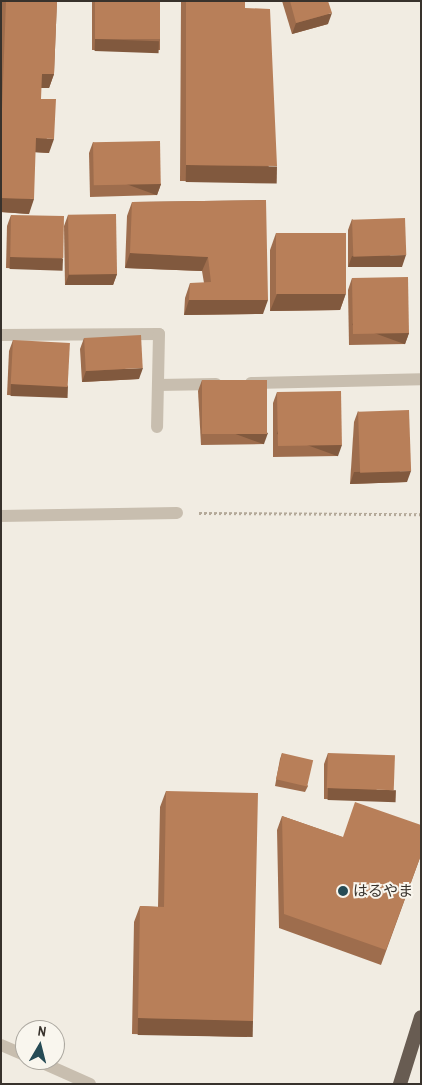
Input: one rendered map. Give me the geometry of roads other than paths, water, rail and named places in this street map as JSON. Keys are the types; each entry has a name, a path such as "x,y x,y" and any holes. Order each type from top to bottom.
{"highway":[{"path":"400,1084 421,1017"}],"street":[{"path":"1,335 159,334 157,426"},
{"path":"158,385 421,379"},
{"path":"1,516 177,513"},
{"path":"1,1045 15,1051"},
{"path":"58,1070 90,1084"}],"place":[{"name":"はるやま","path":"343,891"}]}
